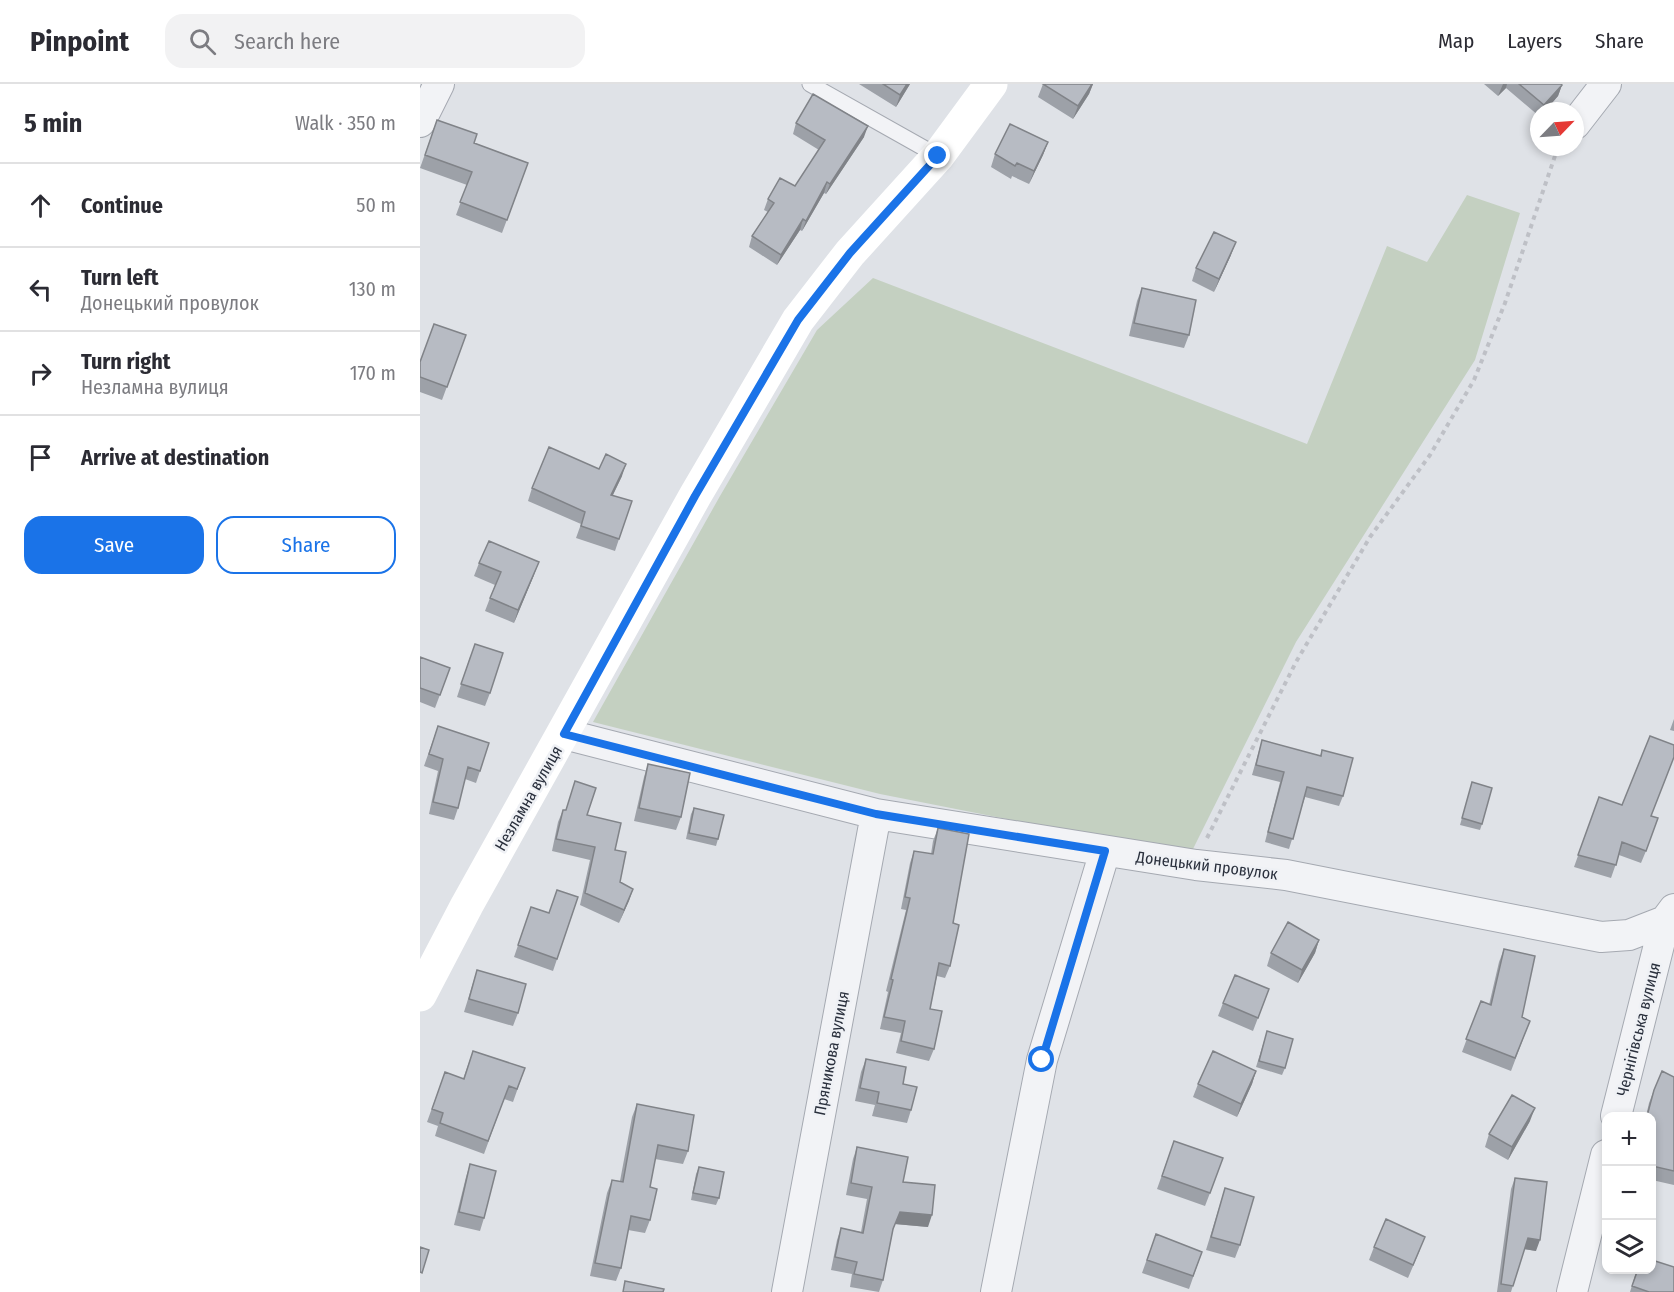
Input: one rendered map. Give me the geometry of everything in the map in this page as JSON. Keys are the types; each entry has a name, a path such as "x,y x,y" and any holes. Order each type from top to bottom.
{"street":[{"path":"420,122 439,84"},
{"name":"Незламна вулиця","path":"420,995 467,905 695,496 798,320 850,253 938,156 991,84"},
{"path":"1584,112 1606,84"},
{"name":"Донецький провулок","path":"564,734 876,814 1196,865 1286,875 1601,937 1629,935 1671,918"},
{"name":"Пряникова вулиця","path":"787,1292 876,814"},
{"path":"996,1292 1042,1060 1105,851"},
{"name":"Чернігівська вулиця","path":"1617,1112 1671,918"},
{"path":"1572,1292 1603,1166"}],"lane":[{"path":"810,84 938,156"}],"path":[{"path":"1196,865 1212,828 1296,662 1371,537 1430,455 1474,380 1505,303 1555,156"}],"green space":[{"path":"1467,195 1520,213 1475,360 1296,642 1190,855 880,794 593,722 720,496 817,330 873,278 1307,444 1387,246 1427,262"}],"building":[{"path":"883,84 907,84 900,95"},
{"path":"1043,84 1092,84 1078,106"},
{"path":"1519,84 1562,85 1547,102 1540,102"},
{"path":"813,94 868,126 830,184 827,182 806,221 803,219 781,255 752,236 774,203 768,199 780,178 795,186 825,140 796,123"},
{"path":"437,120 477,134 474,143 528,163 507,220 460,202 472,172 425,155"},
{"path":"1010,124 1048,142 1034,171 1017,163 1015,166 995,154"},
{"path":"1214,232 1236,242 1219,279 1196,268"},
{"path":"1142,288 1196,300 1189,335 1134,323"},
{"path":"434,324 466,335 447,387 420,377 420,362"},
{"path":"549,447 599,469 606,454 626,464 611,495 632,501 619,539 581,526 585,512 532,488"},
{"path":"489,541 539,562 518,610 490,598 501,572 479,563"},
{"path":"475,644 503,653 490,693 461,684"},
{"path":"420,657 450,668 440,695 420,688"},
{"path":"438,726 489,743 480,771 468,767 458,808 433,802 443,759 429,754"},
{"path":"1650,736 1674,745 1674,757 1651,816 1658,818 1646,851 1622,842 1616,865 1578,855 1599,797 1622,805"},
{"path":"1262,740 1321,756 1322,750 1353,758 1343,796 1307,787 1293,839 1268,832 1284,772 1256,765"},
{"path":"648,764 690,773 681,817 639,808"},
{"path":"575,781 596,788 587,815 621,823 615,850 626,852 620,882 633,889 624,910 585,893 595,847 556,839 563,810 566,810"},
{"path":"1472,782 1492,788 1482,824 1462,818"},
{"path":"694,808 724,815 718,839 689,833"},
{"path":"938,828 969,834 953,923 959,925 950,966 939,963 930,1009 942,1011 934,1049 901,1041 905,1021 884,1017 910,898 905,897 914,851 933,854"},
{"path":"557,890 578,897 557,959 518,945 531,907 549,913"},
{"path":"1288,922 1319,940 1302,970 1271,953"},
{"path":"1504,949 1535,956 1522,1017 1530,1021 1515,1058 1466,1039 1481,1001 1491,1005"},
{"path":"477,970 526,984 518,1013 469,999"},
{"path":"1235,975 1269,989 1258,1018 1223,1003"},
{"path":"1267,1031 1293,1039 1285,1068 1259,1061"},
{"path":"473,1051 525,1068 517,1089 509,1086 488,1141 440,1123 443,1113 432,1109 445,1072 464,1079"},
{"path":"1213,1051 1256,1071 1241,1104 1198,1084"},
{"path":"866,1059 906,1067 903,1084 917,1087 911,1110 877,1103 879,1092 860,1088"},
{"path":"1662,1071 1674,1077 1674,1171 1656,1167 1656,1112 1648,1112"},
{"path":"1512,1095 1535,1108 1512,1147 1489,1134"},
{"path":"637,1104 694,1115 688,1151 658,1145 650,1187 657,1189 650,1220 631,1216 621,1268 595,1263 612,1180 623,1182"},
{"path":"1174,1141 1223,1158 1210,1193 1162,1176"},
{"path":"857,1147 908,1157 903,1182 935,1185 932,1215 900,1212 893,1229 883,1280 854,1274 857,1262 835,1257 841,1228 863,1233 872,1187 851,1183"},
{"path":"470,1164 496,1171 484,1218 459,1212"},
{"path":"699,1167 724,1172 719,1198 693,1193"},
{"path":"1515,1178 1547,1182 1540,1240 1528,1238 1513,1286 1501,1284"},
{"path":"1225,1188 1254,1197 1240,1245 1211,1237"},
{"path":"1386,1219 1425,1237 1413,1265 1374,1247"},
{"path":"1156,1234 1202,1252 1193,1276 1147,1260"},
{"path":"420,1247 429,1250 422,1273 420,1272"},
{"path":"1656,1261 1674,1267 1674,1292 1649,1292 1632,1286 1636,1274 1656,1274"},
{"path":"625,1281 664,1289 663,1292 623,1292"}],"route":[{"path":"938,156 850,253 798,320 695,496 564,734 876,814 1105,851 1042,1060"}]}
